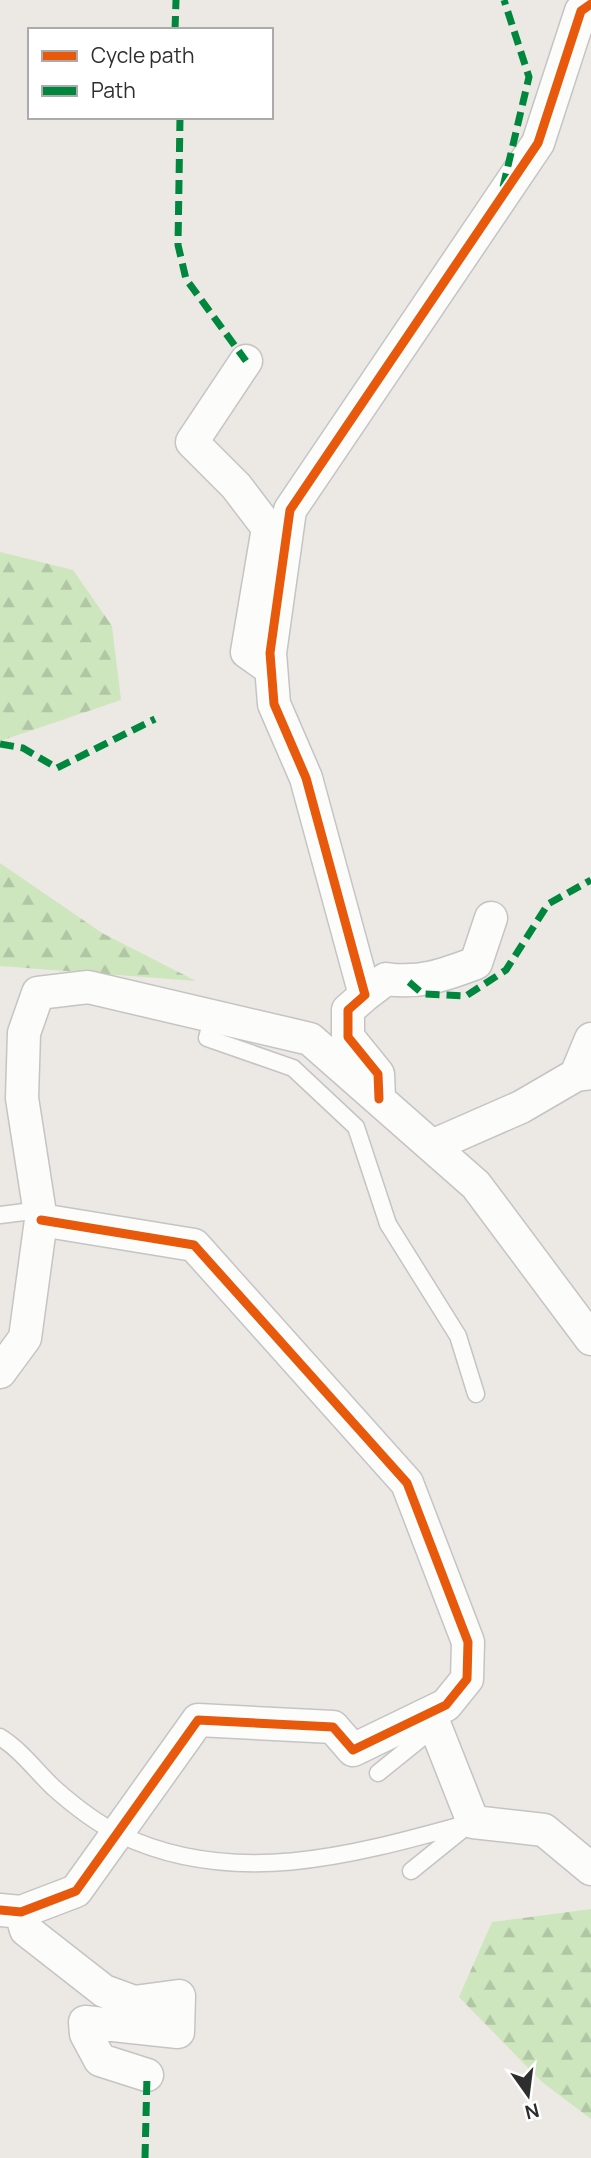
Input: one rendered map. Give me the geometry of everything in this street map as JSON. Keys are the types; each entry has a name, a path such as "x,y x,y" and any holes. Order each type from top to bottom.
{"street":[{"path":"365,995 306,778 274,705 270,653 290,510 538,143 581,11 591,4"},
{"path":"246,361 192,442 236,486 268,528 247,652 271,669"},
{"path":"379,1099 378,1074 348,1037 348,1010 386,979 409,982 431,980 475,964 491,918"},
{"path":"0,1372 25,1338 41,1215 22,1098 24,1033 38,993 88,987 310,1039 476,1185 591,1339"},
{"path":"432,1146 521,1107 583,1074 591,1039"},
{"path":"41,1215 194,1245 407,1483 468,1642 467,1679 433,1720 353,1750 333,1727 198,1720 76,1891 11,1911 26,1930 104,1991 134,2002 179,1996 178,2032 85,2022 86,2034 100,2060 147,2076"},
{"path":"433,1720 473,1822 544,1830 591,1869"}],"lane":[{"path":"213,1016 207,1038 293,1068 356,1127 388,1224 458,1336 476,1394"},
{"path":"0,1215 41,1215"},
{"path":"378,1773 433,1720"},
{"path":"0,1737 55,1789 118,1834 176,1854 257,1865 359,1853 473,1822"},
{"path":"411,1871 473,1822"}],"green space":[{"path":"0,552 73,570 112,626 121,700 0,741"},
{"path":"0,863 102,933 196,981 0,966"},
{"path":"591,1909 591,2119 542,2082 459,1997 492,1922"}],"marked path":[{"path":"175,28 176,0"},
{"path":"503,187 529,77 504,0"},
{"path":"180,119 178,245 186,279 246,361"},
{"path":"0,744 23,748 57,768 155,719"},
{"path":"409,982 423,994 466,996 506,970 548,904 591,880"},
{"path":"145,2158 147,2075"}],"cycle path":[{"path":"379,1099 378,1074 348,1037 348,1010 365,995 306,778 274,704 270,653 290,510 538,143 581,11 591,4"},
{"path":"0,1910 21,1912 76,1891 198,1720 333,1727 353,1750 446,1705 467,1679 468,1642 407,1483 194,1245 41,1220"}]}
